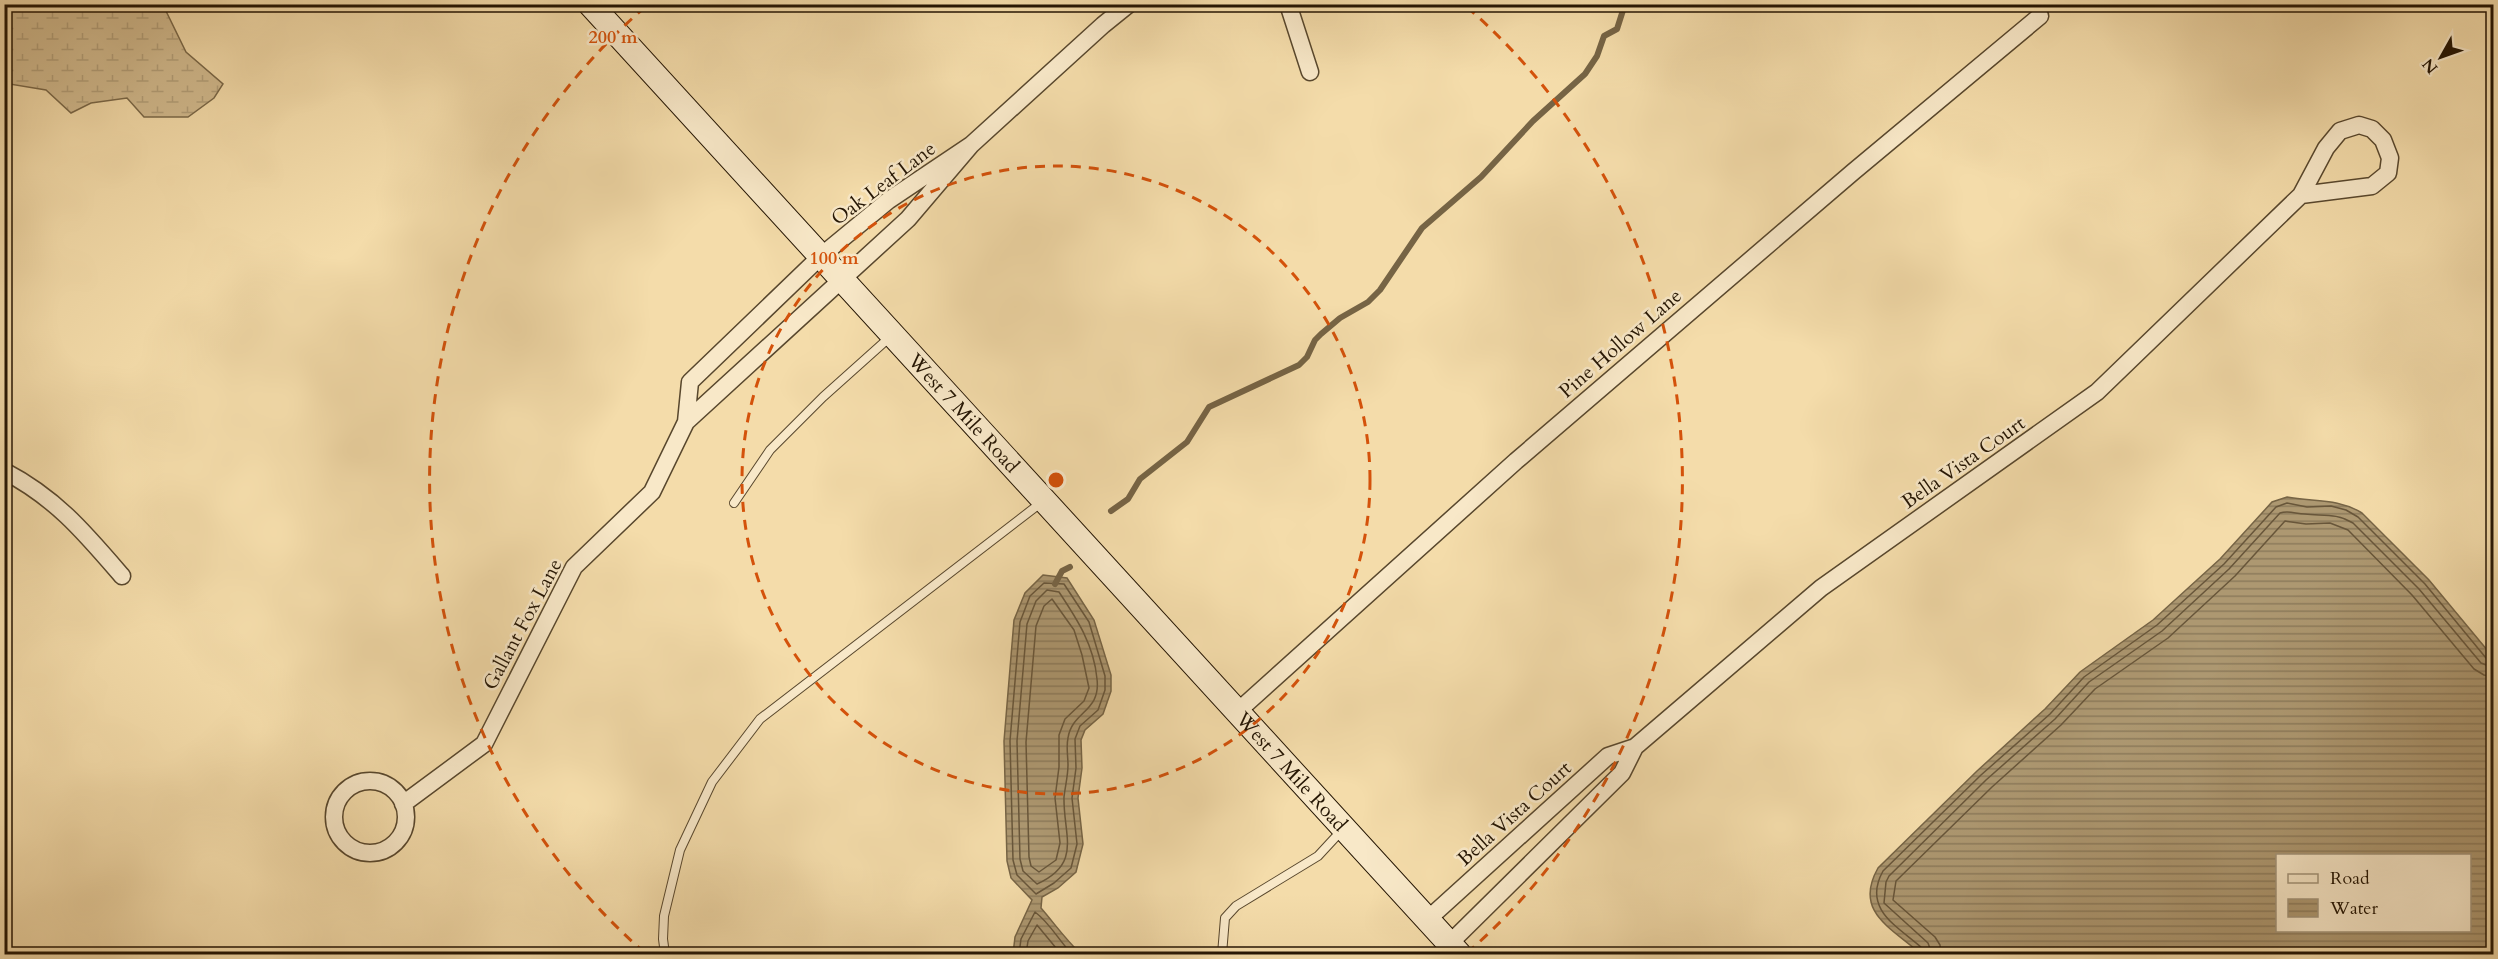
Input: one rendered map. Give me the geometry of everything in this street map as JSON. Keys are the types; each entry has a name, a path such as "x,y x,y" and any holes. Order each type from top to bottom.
{"street":[{"name":"West 7 Mile Road","path":"590,4 1454,949"},
{"name":"Oak Leaf Lane","path":"842,279 908,219 971,145 1129,4"},
{"path":"1288,4 1310,72"},
{"name":"Pine Hollow Lane","path":"1237,712 1516,460 1853,172 2040,16"},
{"name":"Bella Vista Court","path":"1427,920 1608,756 1635,747 1821,588 2097,392 2301,195 2326,148 2340,131 2359,125 2372,129 2383,140 2390,158 2388,173 2372,186 2301,195"},
{"name":"Oak Leaf Lane","path":"821,256 889,200 971,145"},
{"name":"Gallant Fox Lane","path":"403,804 484,744 574,567 652,492 686,422 690,382 821,256"},
{"name":"Gallant Fox Lane","path":"686,422 842,279"},
{"path":"4,471 61,508 122,576"},
{"name":"Bella Vista Court","path":"1454,949 1548,846 1622,773 1635,747"},
{"path":"379,782 398,794 403,804 406,816 404,829 398,840 389,848 378,853 365,853 353,849 343,842 336,831 335,808 344,793 356,784 379,782"},
{"path":"1530,827 1548,846"}],"lane":[{"path":"734,504 770,450 823,397 893,334"},
{"path":"665,954 664,916 680,850 712,782 760,719 1044,500"},
{"path":"1222,954 1225,918 1236,906 1318,856 1344,828"}],"green space":[{"path":"5,4 163,5 186,52 223,84 214,98 188,117 144,117 127,98 91,103 71,113 46,90 10,84 5,103"}],"water":[{"path":"2287,497 2326,501 2353,508 2362,513 2429,580 2493,657 2493,954 1921,954 1888,927 1873,908 1870,896 1871,883 1878,868 1977,771 2045,709 2080,672 2153,620 2220,559 2272,502"},
{"path":"1043,575 1067,578 1094,620 1111,675 1111,691 1103,714 1085,730 1081,740 1082,768 1078,798 1083,844 1076,872 1058,888 1042,897 1041,908 1081,954 1013,954 1015,937 1032,900 1011,878 1007,861 1004,741 1014,620 1025,593"}],"waterway":[{"path":"1111,511 1128,499 1140,479 1187,442 1209,407 1299,365 1307,357 1315,340 1321,334 1340,318 1368,302 1380,290 1422,228 1481,177 1533,121 1585,74 1597,56 1604,36 1617,29 1625,4"},
{"path":"1055,584 1062,571 1070,567"}]}
